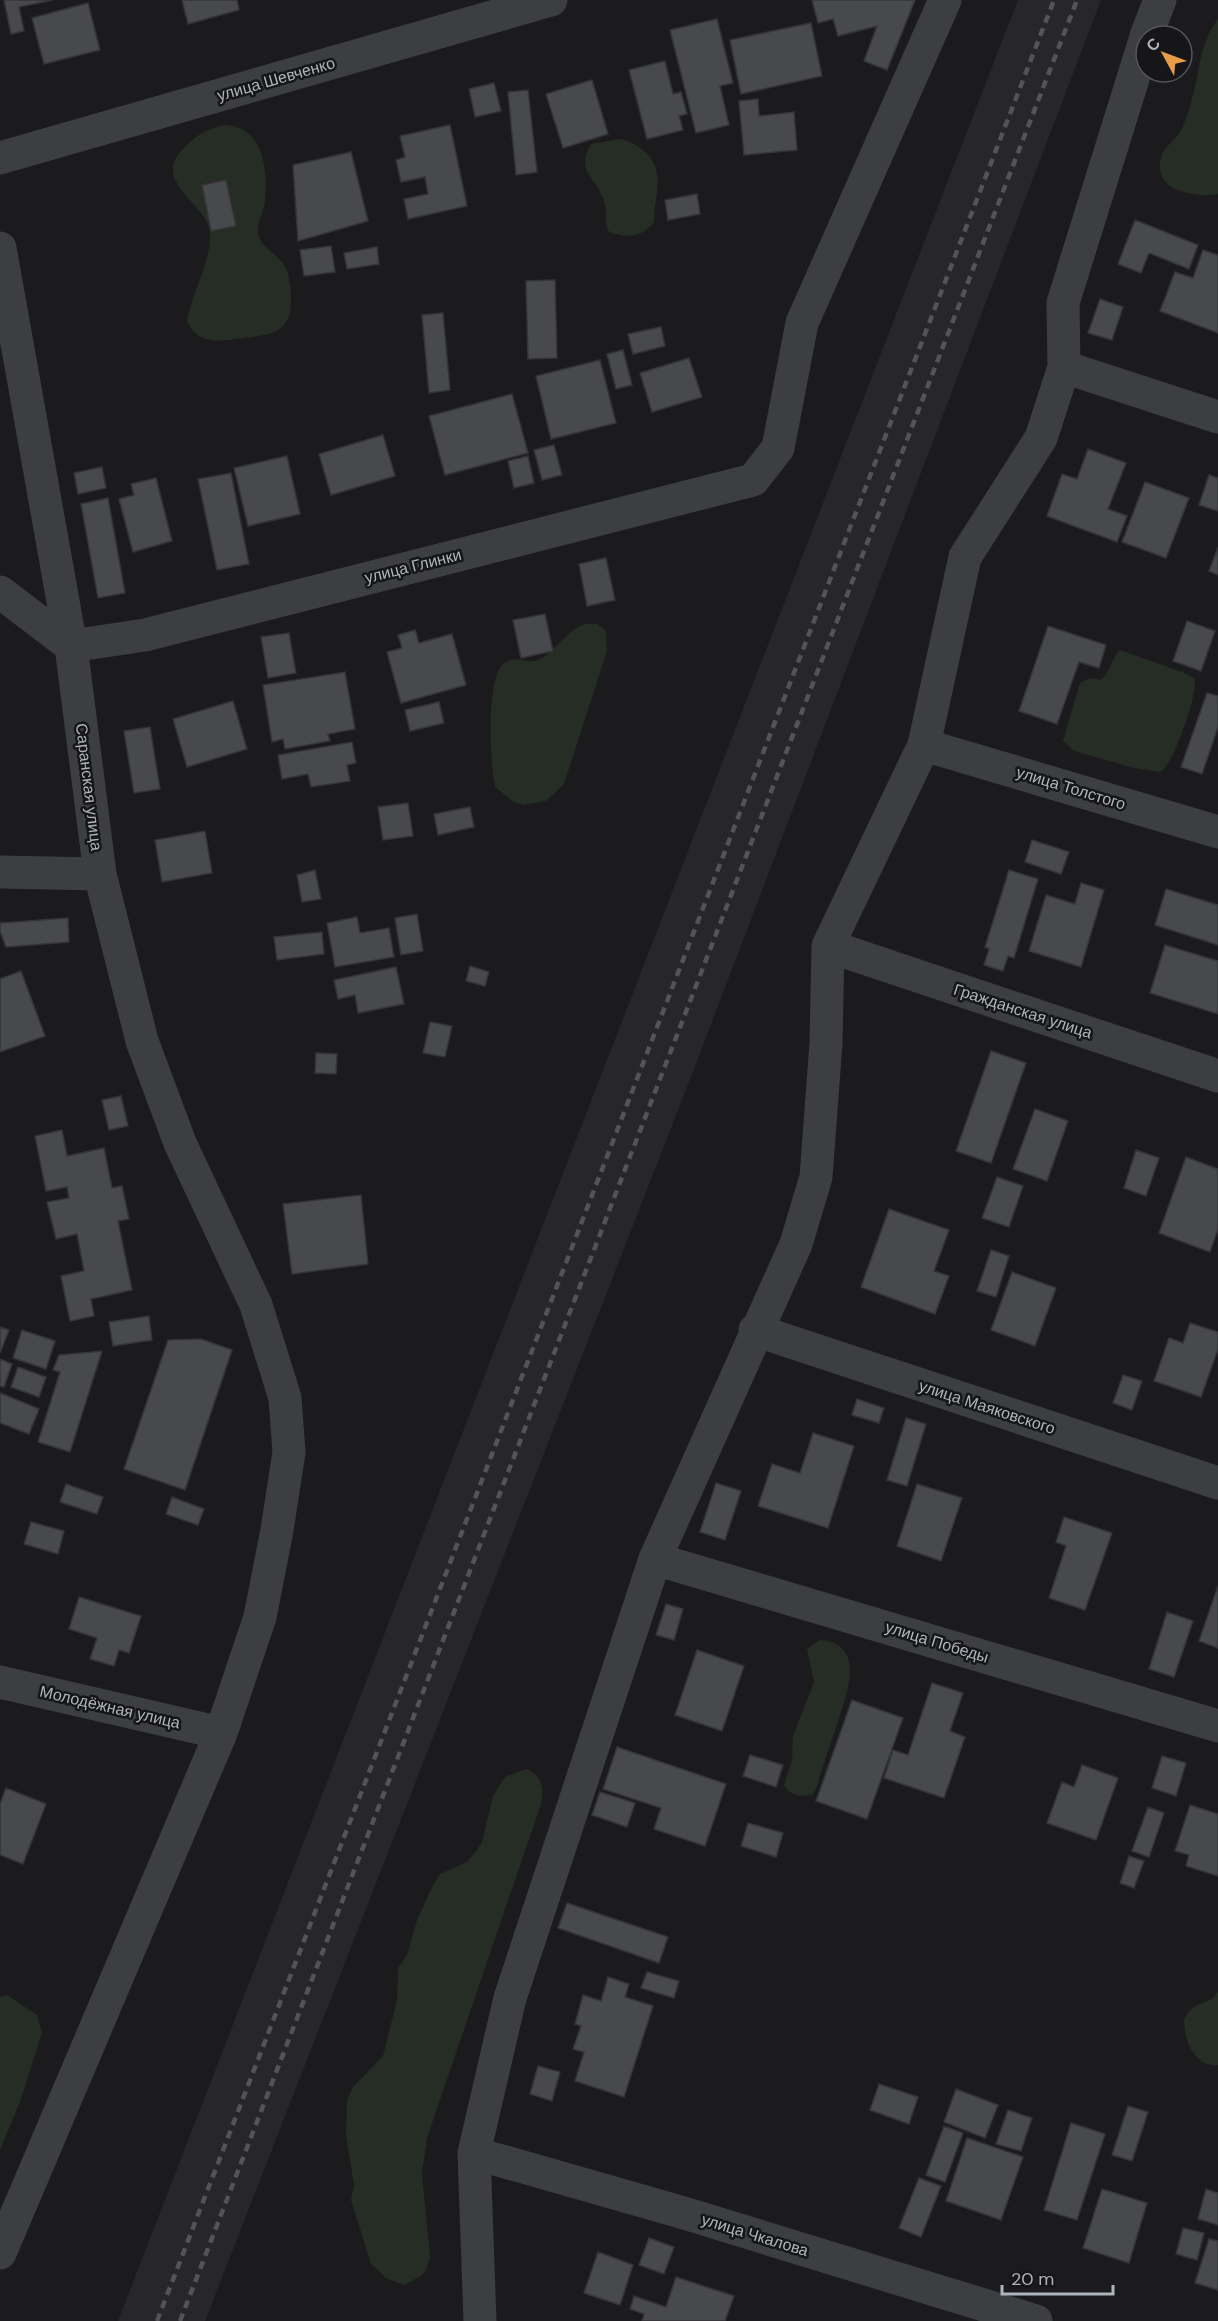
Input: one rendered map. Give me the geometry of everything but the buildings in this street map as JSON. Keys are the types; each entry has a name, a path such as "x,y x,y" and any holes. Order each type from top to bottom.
{"street":[{"name":"улица Шевченко","path":"0,158 551,0"},
{"name":"улица Глинки","path":"71,646 145,635 753,480 778,448 802,323 945,0"},
{"path":"1151,24 1160,0"},
{"path":"480,2321 474,2153 510,1998 655,1559 795,1244 816,1177 826,1043 828,946 924,745 965,557 1041,438 1064,367 1063,303 1134,75"},
{"name":"Саранская улица","path":"0,248 71,646 100,874 142,1041 180,1143 255,1305 285,1398 289,1452 260,1617 221,1733 0,2253"},
{"path":"1064,367 1218,417"},
{"path":"0,592 71,646"},
{"name":"улица Толстого","path":"924,745 1218,832"},
{"path":"0,872 100,874"},
{"name":"Гражданская улица","path":"828,946 1218,1076"},
{"name":"улица Маяковского","path":"755,1330 1218,1483"},
{"name":"улица Победы","path":"655,1559 1218,1726"},
{"name":"Молодёжная улица","path":"0,1682 221,1733"},
{"name":"улица Чкалова","path":"474,2153 684,2213 1036,2321"}],"shaded area":[{"path":"1018,0 1101,0 691,1077 205,2321 118,2321"},
{"path":"1218,19 1218,194 1198,195 1178,190 1167,184 1161,173 1160,161 1165,149 1179,134 1184,122 1193,95 1203,50 1211,29"},
{"path":"224,125 237,127 248,133 261,151 266,189 258,233 264,245 286,268 291,295 287,320 274,332 254,337 216,341 199,336 187,322 207,256 210,233 201,213 177,183 173,173 174,162 187,145 201,134"},
{"path":"619,139 638,146 651,159 658,184 654,222 645,231 627,236 609,232 602,195 589,175 585,162 591,144"},
{"path":"585,624 597,624 606,630 607,651 564,784 546,801 524,805 514,802 495,787 493,776 491,723 494,687 498,673 503,664 508,661 533,661 542,658 578,627"},
{"path":"1120,650 1182,672 1195,679 1195,688 1184,728 1172,756 1161,772 1134,768 1074,751 1063,741 1080,683 1090,678 1101,680"},
{"path":"820,1640 835,1644 845,1652 850,1675 844,1703 816,1789 812,1795 799,1796 792,1794 784,1785 792,1760 793,1736 814,1682 807,1649"},
{"path":"526,1769 539,1778 542,1793 541,1804 427,2138 422,2173 430,2257 426,2270 421,2276 404,2285 386,2278 371,2264 351,2200 354,2185 346,2135 347,2100 353,2087 383,2056 397,2000 398,1968 407,1955 417,1920 432,1887 440,1874 467,1862 477,1850 482,1842 493,1796 505,1777"},
{"path":"1218,1992 1218,2065 1209,2064 1196,2057 1188,2043 1184,2019 1193,2008 1214,1997"},
{"path":"7,1995 37,2015 42,2033 20,2102 0,2150 0,1997"}],"railway":[{"path":"157,2321 1054,0"},
{"path":"180,2321 1077,0"}]}
